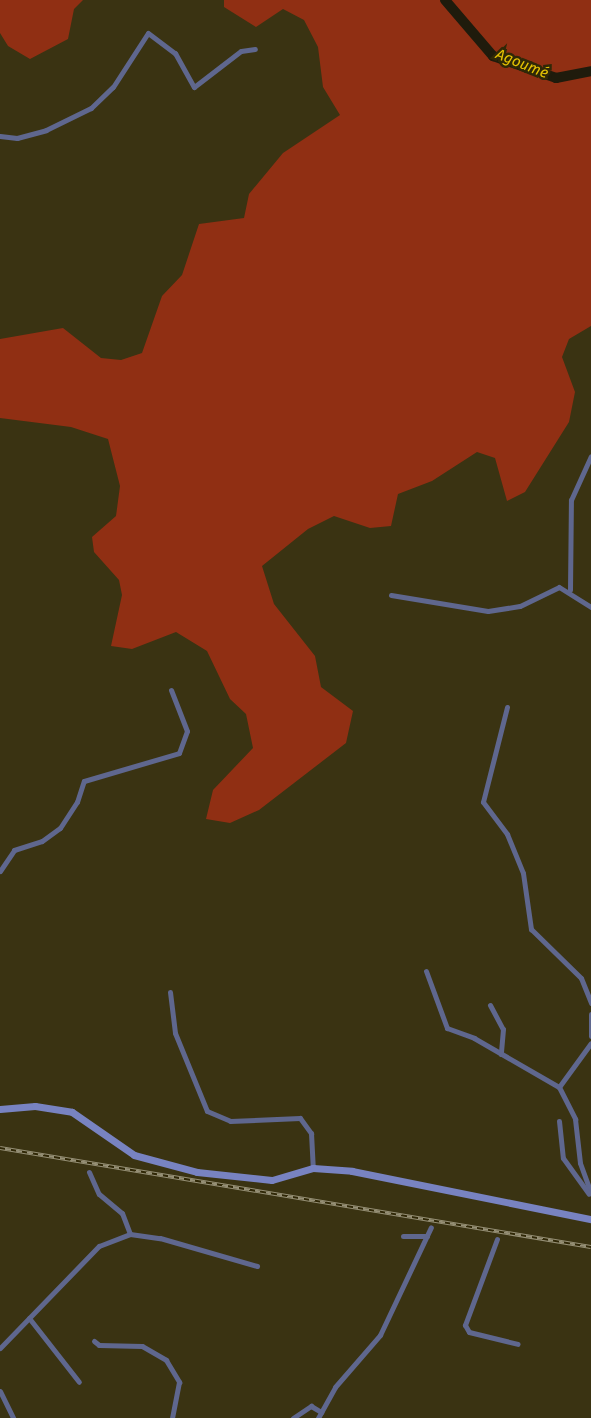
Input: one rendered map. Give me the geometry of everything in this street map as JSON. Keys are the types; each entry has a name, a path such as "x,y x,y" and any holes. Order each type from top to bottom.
{"street":[{"path":"0,136 17,138 46,130 91,108 117,82 148,33 175,53 194,87 242,51 255,49"},
{"path":"570,590 571,500 591,456"},
{"path":"391,595 488,611 520,606 559,587 570,590 591,607"},
{"path":"0,871 14,850 42,841 60,828 77,802 84,781 179,753 187,731 171,690"},
{"path":"507,707 483,802 507,834 524,873 531,929 581,978 591,1003"},
{"path":"426,971 446,1028 501,1054 559,1087 575,1119 580,1163 591,1195"},
{"path":"170,992 175,1033 207,1111 230,1121 300,1118 311,1133 313,1168"},
{"path":"490,1005 503,1029 501,1054"},
{"path":"591,1014 588,1024 591,1036"},
{"path":"559,1087 591,1043"},
{"path":"0,1109 35,1106 72,1112 134,1155 197,1172 272,1180 313,1168 375,1175 591,1219"},
{"path":"559,1122 563,1158 591,1195"},
{"path":"89,1172 99,1194 122,1213 130,1234"},
{"path":"293,1418 311,1406 320,1415 335,1387 384,1328 432,1227"},
{"path":"0,1348 99,1246 130,1234 160,1238 257,1266"},
{"path":"403,1236 427,1236"},
{"path":"497,1239 465,1325 469,1332 518,1344"},
{"path":"29,1318 79,1382"},
{"path":"94,1340 98,1346 133,1344 156,1350 178,1377 172,1418"},
{"path":"0,1391 12,1418"}],"shaded area":[{"path":"0,0 83,0 74,9 68,39 30,59 8,46 0,33"},
{"path":"224,0 591,0 591,326 569,339 562,357 575,392 569,422 525,492 507,501 495,458 477,452 432,481 398,494 391,526 370,528 334,516 308,529 262,566 274,604 315,656 321,687 353,711 346,743 259,810 230,823 206,819 213,790 253,748 246,714 230,699 207,651 176,632 132,649 111,646 122,595 119,580 94,552 92,537 116,516 120,486 108,439 71,427 0,418 0,339 63,328 101,358 121,360 142,353 162,296 182,275 199,224 244,218 249,194 283,153 340,115 323,87 318,47 304,20 283,9 256,27 224,7"}],"waterway":[{"name":"Agoumé","path":"445,0 493,56 556,78 591,71"}],"railway":[{"path":"0,1148 591,1247"}]}
